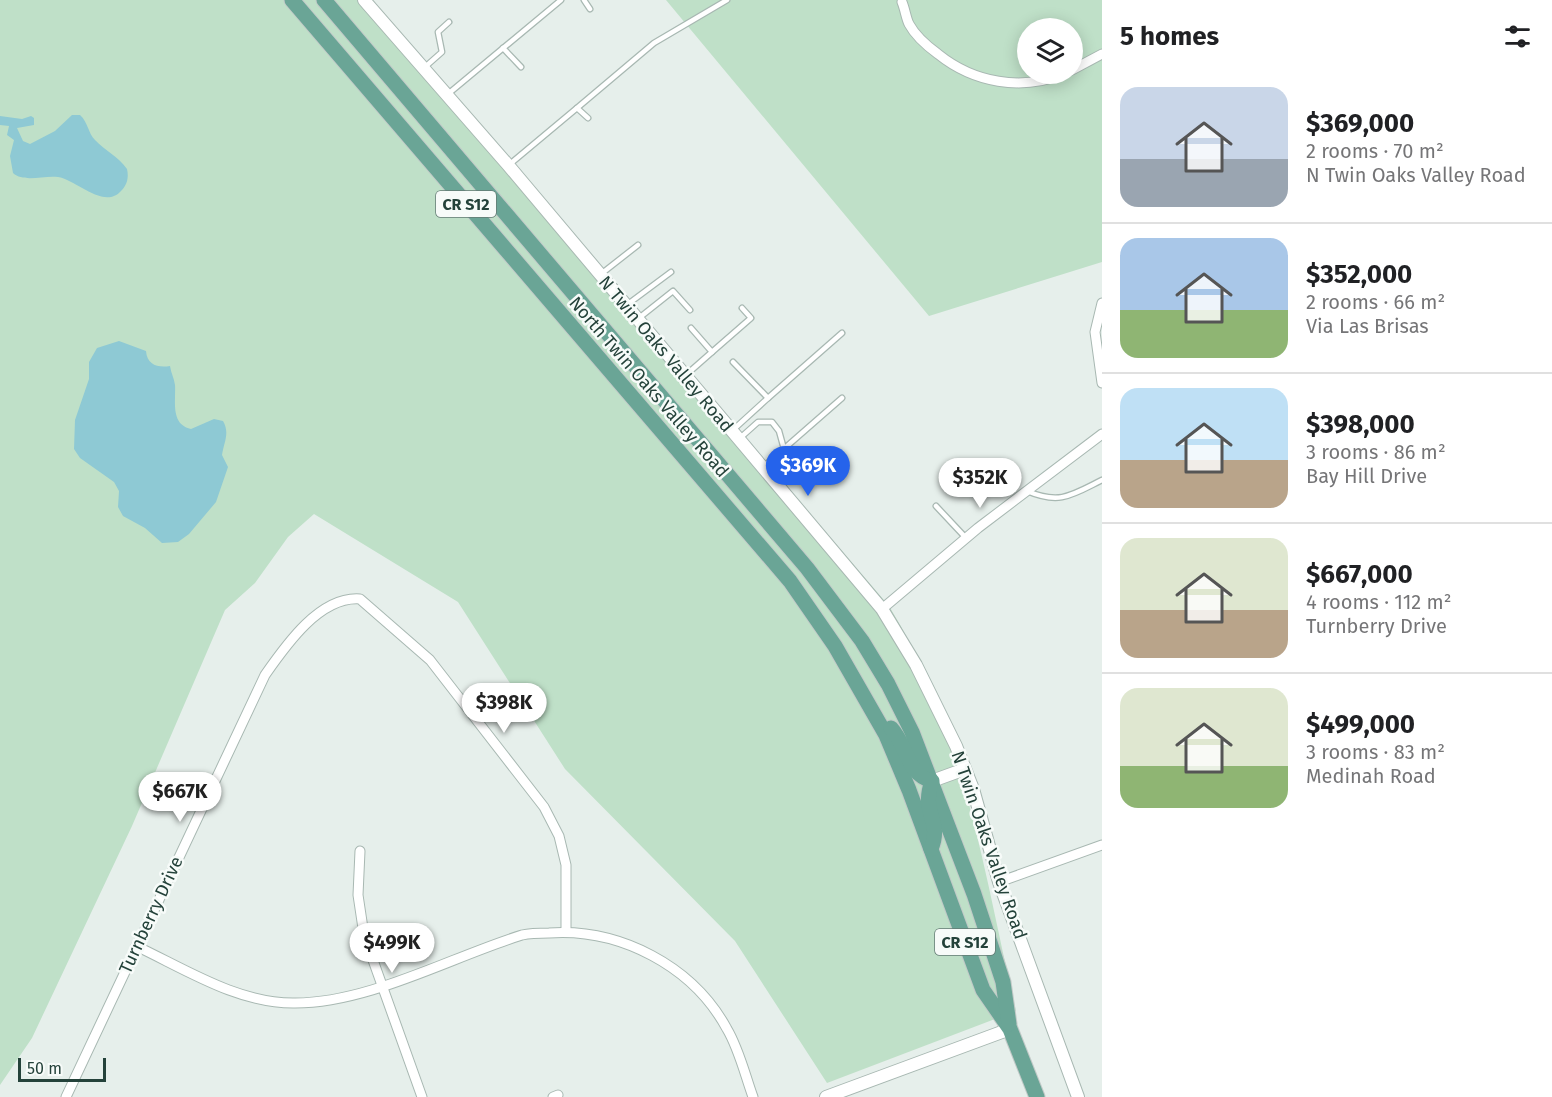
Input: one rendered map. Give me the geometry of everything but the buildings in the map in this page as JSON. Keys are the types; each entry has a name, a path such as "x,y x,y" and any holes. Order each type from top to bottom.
{"main road":[{"name":"North Twin Oaks Valley Road","path":"292,0 790,581 835,646 896,757 983,990 1010,1029 1037,1097"},
{"name":"North Twin Oaks Valley Road","path":"324,0 807,568 862,641 888,684 932,782 974,894 1003,982 1010,1029"},
{"path":"870,706 897,734 915,773 932,782 926,803 936,830 931,849"}],"street":[{"name":"N Twin Oaks Valley Road","path":"364,0 508,165 882,609 916,665 965,770 999,882 1078,1097"},
{"path":"902,2 909,24 924,44 951,65 980,79 1017,84"},
{"path":"1083,64 1102,54"},
{"path":"1102,303 1095,332 1102,383"},
{"path":"882,609 966,538 1102,434"},
{"name":"Turnberry Drive","path":"66,1097 265,675 283,649 314,618 339,601 348,598 360,599 430,660 544,807 559,836 566,865 566,932"},
{"path":"932,782 965,770"},
{"path":"999,882 1102,845"},
{"path":"360,851 358,896 363,925 381,985 422,1097"},
{"path":"136,946 224,988 265,1000 292,1003 334,1000 525,934 566,932 613,937 647,952 683,976 728,1029 753,1097"},
{"path":"826,1097 1010,1029"}],"lane":[{"path":"446,95 561,0"},
{"path":"584,0 590,9"},
{"path":"508,165 654,43 727,0"},
{"path":"423,69 442,52 438,32 449,22"},
{"path":"502,48 521,67"},
{"path":"578,108 588,118"},
{"path":"599,275 638,245"},
{"path":"626,306 671,272"},
{"path":"637,320 674,291 690,310"},
{"path":"685,375 751,318 742,308"},
{"path":"691,328 712,352"},
{"path":"735,435 768,398 842,333"},
{"path":"733,362 768,398"},
{"path":"763,467 842,398"},
{"path":"735,435 758,422 772,422 779,431 783,449"},
{"path":"1027,491 1044,498 1057,500 1102,480"},
{"path":"936,506 966,538"}],"green space":[{"path":"0,0 370,0 889,606 915,653 954,751 982,855 1016,1011 827,1083 735,941 565,769 458,602 314,514 288,537 255,583 225,610 132,826 32,1038 0,1085"},
{"path":"666,0 1102,0 1102,262 929,316"}],"water":[{"path":"72,115 80,115 95,140 127,169 126,184 114,196 99,196 58,177 23,178 13,173 10,156 14,140 7,135 9,126 0,125 0,116 22,119 31,116 34,118 34,125 17,128 23,141 30,144 55,131"},
{"path":"119,341 146,351 148,360 154,364 170,366 175,385 177,417 184,426 191,429 214,419 223,421 225,425 226,438 222,455 228,467 216,502 189,534 178,542 162,543 145,528 123,516 118,507 119,491 114,482 80,458 74,449 75,420 89,379 89,362 97,348"}]}
